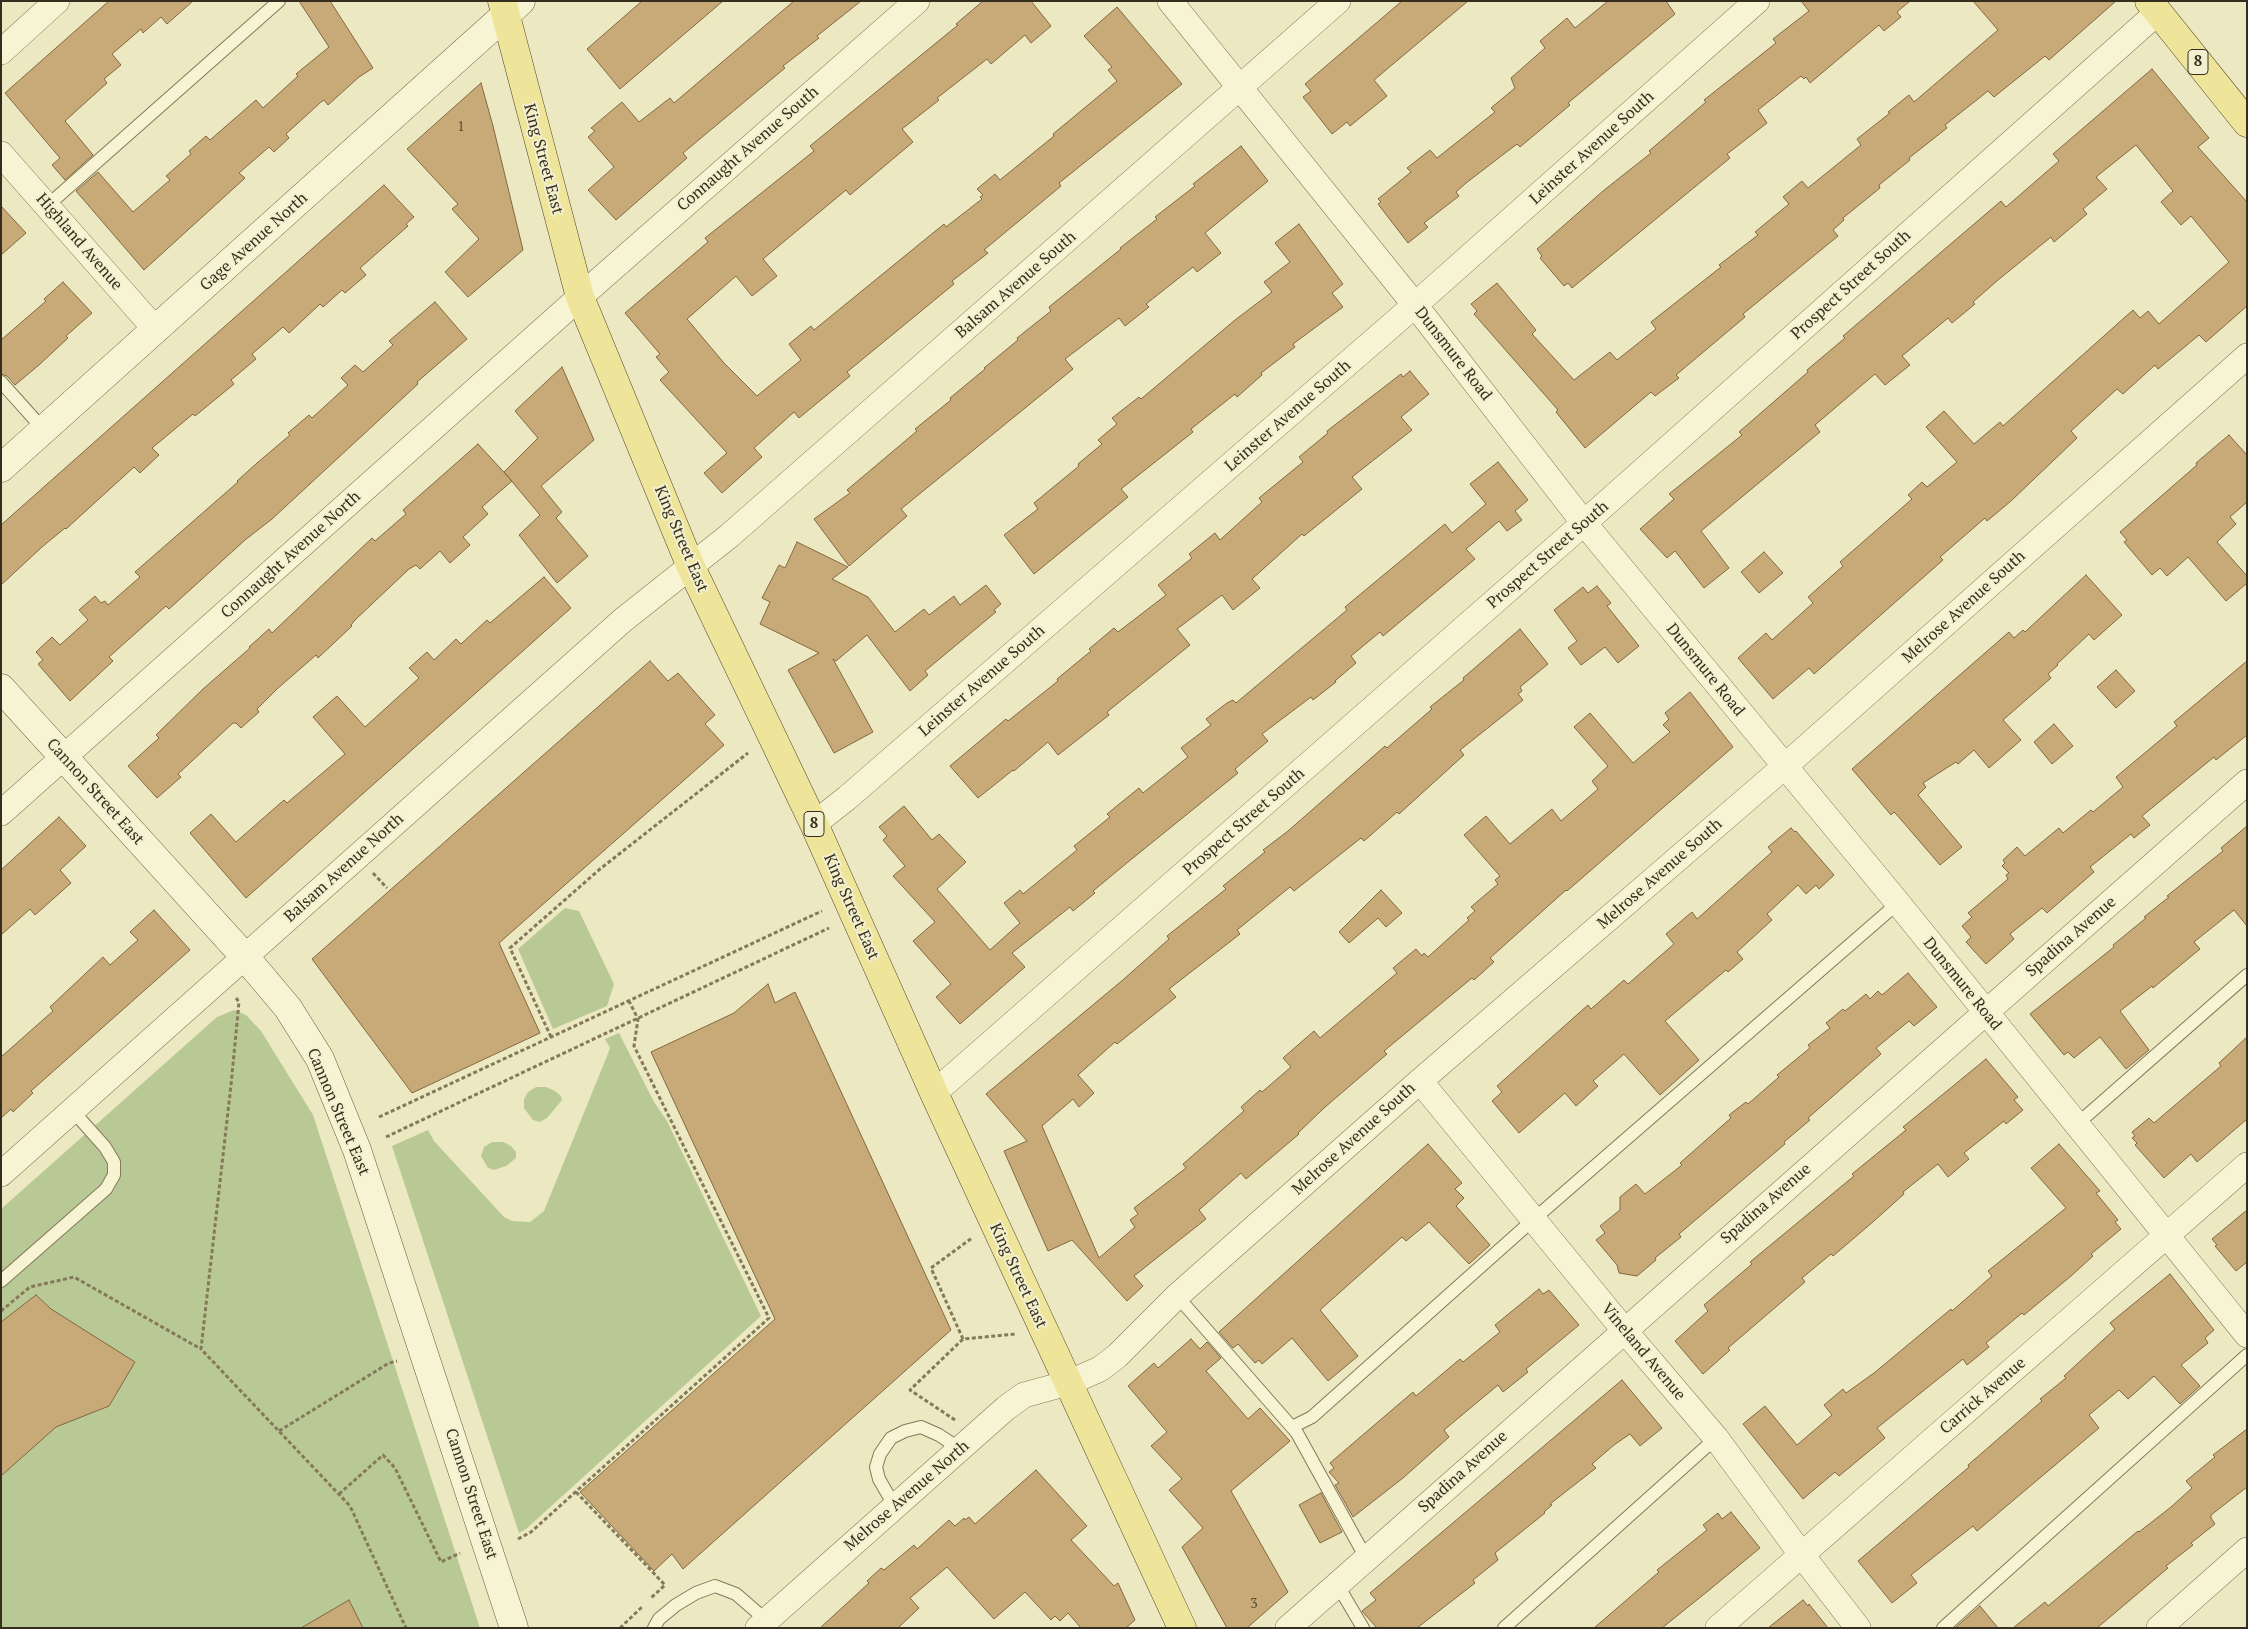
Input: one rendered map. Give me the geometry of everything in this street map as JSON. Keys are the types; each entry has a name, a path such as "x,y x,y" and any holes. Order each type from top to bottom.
{"main road":[{"name":"King Street East","path":"510,6 580,297 692,567 814,824 934,1093 1179,1627"},
{"name":"Gage Avenue North","path":"1,468 156,330 510,6"},
{"name":"8","path":"2154,6 2245,116"},
{"name":"Cannon Street East","path":"1,688 245,957 288,1008 320,1059 350,1132 514,1628"}],"street":[{"path":"1,52 57,1"},
{"name":"Connaught Avenue South","path":"580,297 917,1"},
{"name":"Dunsmure Road","path":"1170,1 1415,306 1584,523 1898,904 2076,1125 2168,1235 2247,1335"},
{"name":"Balsam Avenue South","path":"692,567 1338,1"},
{"name":"Leinster Avenue South","path":"814,824 854,792 1415,306 1757,1"},
{"name":"Prospect Street South","path":"934,1093 1584,523 2154,6"},
{"name":"Highland Avenue","path":"1,154 156,330"},
{"name":"Connaught Avenue North","path":"1,813 65,758 580,297"},
{"name":"Melrose Avenue South","path":"1068,1383 1100,1369 1116,1356 1177,1296 1420,1081 1784,767 2247,356"},
{"name":"Balsam Avenue North","path":"1,1174 623,620 692,567"},
{"name":"Spadina Avenue","path":"1288,1628 2247,782"},
{"name":"Vineland Avenue","path":"1420,1081 1624,1330 1716,1438 1858,1628"},
{"name":"Carrick Avenue","path":"1718,1628 2247,1165"},
{"name":"Melrose Avenue North","path":"762,1624 1024,1395 1068,1383"},
{"path":"2159,1628 2247,1550"}],"lane":[{"path":"47,206 279,1"},
{"path":"1,382 44,430"},
{"path":"1292,1427 1312,1417 1534,1219 1898,904"},
{"path":"2076,1125 2247,975"},
{"path":"1,1281 106,1189 114,1175 114,1162 105,1148 72,1110"},
{"path":"1177,1296 1292,1427 1366,1558"},
{"path":"1943,1628 2247,1355"},
{"path":"895,1507 879,1479 876,1467 880,1454 891,1438 905,1431 921,1427 939,1435 960,1449"},
{"path":"1504,1628 1716,1438"},
{"path":"1337,1584 1363,1628"},
{"path":"654,1628 659,1619 676,1606 696,1593 716,1586 736,1594 762,1624"}],"path":[{"path":"551,1037 510,948 600,869 748,753"},
{"path":"370,869 387,888"},
{"path":"379,1117 822,911"},
{"path":"386,1137 829,928"},
{"path":"200,1349 239,1002 221,978"},
{"path":"518,1539 532,1532 770,1318 634,1046 638,1018 629,1001"},
{"path":"963,1338 931,1268 972,1238"},
{"path":"1,1311 30,1287 74,1277 200,1349 350,1506 406,1628"},
{"path":"960,1423 910,1390 963,1338 1016,1334"},
{"path":"279,1431 389,1363 396,1361"},
{"path":"339,1494 383,1455 395,1468 441,1562 460,1553"},
{"path":"576,1492 665,1585 620,1628"}],"green space":[{"path":"565,908 579,911 614,984 607,1006 553,1029 518,949"},
{"path":"234,1010 246,1015 261,1031 313,1115 480,1628 1,1628 1,1209 217,1017"},
{"path":"619,1033 654,1102 667,1121 761,1316 526,1529 519,1533 392,1146 428,1130 434,1141 504,1217 512,1221 530,1222 544,1211 610,1048 605,1039"},
{"path":"536,1087 546,1087 555,1091 561,1096 562,1100 547,1118 540,1122 533,1120 524,1108 524,1099 528,1092"},
{"path":"492,1142 503,1142 511,1146 516,1152 516,1158 506,1166 494,1170 488,1168 481,1156 484,1147"}],"building":[{"path":"109,1 193,1 167,24 161,17 143,33 141,29 112,54 121,65 104,79 107,83 65,121 93,155 65,180 52,165 60,158 5,93"},
{"path":"299,1 330,1 373,68 359,77 328,105 324,100 321,102 286,134 289,138 274,152 269,147 239,173 245,178 144,270 76,191 98,172 133,212 170,180 166,176 191,154 189,151 206,136 210,140 256,100 263,108 298,76 296,74 329,47"},
{"path":"642,1 723,1 620,89 587,49"},
{"path":"794,1 861,1 817,36 819,38 783,66 785,68 683,153 687,158 616,220 588,190 614,167 588,137 595,131 591,128 622,102 639,122 670,98 674,103"},
{"path":"983,1 1031,1 1051,26 1031,43 1025,35 991,64 987,59 937,98 939,100 902,129 913,142 850,195 846,190 763,259 777,276 752,296 736,276 687,319 724,363 757,396 801,360 789,344 811,326 814,330 944,224 946,227 982,199 980,197 983,195 977,189 995,174 1000,180 1117,81 1108,70 1112,67 1084,36 1117,7 1182,84 1059,183 1061,186 984,250 988,253 952,281 954,284 847,372 850,376 799,418 794,412 754,448 762,457 722,493 704,473 727,453 660,380 669,372 656,357 660,354 625,313 708,242 705,238 814,151 810,146 958,25 956,24"},
{"path":"1402,1 1468,1 1374,80 1387,96 1350,126 1347,122 1332,134 1303,97 1311,91 1305,84"},
{"path":"1608,1 1666,1 1675,14 1568,103 1570,105 1520,147 1517,144 1466,183 1456,192 1459,196 1424,223 1428,227 1408,243 1378,204 1381,202 1378,199 1411,172 1407,168 1430,150 1437,158 1495,112 1491,108 1515,88 1511,78 1545,48 1540,41 1567,18 1575,28"},
{"path":"1801,1 1910,1 1897,12 1901,17 1884,31 1879,25 1810,83 1806,77 1804,79 1801,76 1758,110 1767,123 1727,154 1730,158 1572,288 1568,283 1564,286 1540,258 1542,256 1537,249 1603,191 1651,153 1649,151 1706,102 1704,100 1776,43 1773,39 1809,11"},
{"path":"1973,1 2116,1 2049,60 2045,56 1994,97 1988,91 1945,125 1947,128 1909,158 1910,160 1879,185 1880,188 1843,218 1844,220 1833,230 1838,236 1743,314 1745,317 1676,375 1679,378 1655,396 1651,392 1585,448 1556,412 1558,410 1474,314 1477,311 1471,304 1497,283 1536,330 1532,334 1574,380 1610,352 1617,360 1656,329 1651,322 1758,235 1755,232 1789,204 1783,197 1802,181 1808,188 1861,145 1857,139 1890,113 1888,112 1909,95 1914,102 1998,30"},
{"path":"2152,69 2209,138 2198,147 2247,202 2247,306 2206,342 2199,335 2158,369 2155,365 2123,394 2117,389 2071,431 2077,438 2011,501 1987,521 1985,518 1940,557 1943,560 1814,674 1809,668 1773,699 1738,658 1766,633 1772,640 1813,603 1808,597 1843,566 1840,562 1912,499 1908,495 1922,482 1927,487 1957,462 1926,427 1944,411 1974,444 2000,422 2003,426 2133,310 2140,318 2148,311 2159,324 2229,262 2191,216 2181,225 2161,202 2173,191 2136,145 2096,177 2107,189 2083,209 2087,214 2054,242 2051,237 1998,280 1973,302 1975,304 1952,323 1948,318 1902,356 1910,365 1885,385 1875,374 1815,425 1820,432 1701,531 1729,568 1704,588 1675,551 1667,558 1640,529 1674,499 1669,494 1742,435 1739,432 1845,338 1843,336 2001,201 2006,207 2059,161 2053,154"},
{"path":"481,83 523,250 468,297 445,272 479,239 452,209 458,204 407,149"},
{"path":"1241,146 1268,181 1205,233 1221,253 1197,272 1193,267 1146,304 1149,307 1125,326 1119,318 1065,359 1073,369 901,509 907,516 849,566 814,519 850,493 847,490 917,431 915,429 951,400 950,398 1018,340 1017,338 1051,311 1049,307 1157,219 1155,217 1195,186 1193,184"},
{"path":"384,185 414,217 406,224 408,226 360,268 366,275 345,293 342,290 323,307 320,304 289,333 283,327 252,354 256,359 231,380 234,384 195,416 193,414 152,448 159,455 140,473 134,467 1,585 1,525"},
{"path":"1,206 26,233 1,255"},
{"path":"1299,224 1343,284 1332,293 1343,307 1293,344 1295,347 1261,373 1262,375 1237,397 1235,394 1191,429 1193,432 1121,489 1128,497 1034,574 1004,535 1038,509 1034,503 1079,466 1078,464 1102,444 1098,440 1117,424 1112,418 1139,397 1141,399 1235,320 1272,292 1264,282 1290,262 1275,243"},
{"path":"63,282 92,313 66,336 68,338 15,385 7,376 1,374 1,340 46,301 44,299"},
{"path":"435,302 467,339 417,382 418,384 272,519 245,540 169,609 166,606 109,657 113,661 70,701 38,664 43,660 36,652 52,637 60,645 88,620 79,610 95,596 101,603 105,601 108,605 140,577 135,572 290,435 288,433 309,415 312,418 348,385 341,378 355,365 363,372 393,345 389,341"},
{"path":"562,367 594,440 541,486 562,512 556,518 588,556 557,583 519,535 540,515 504,472 538,438 515,411"},
{"path":"1410,371 1429,394 1401,417 1412,430 1352,477 1362,489 1304,536 1302,534 1252,579 1260,588 1233,610 1222,595 1177,629 1190,645 1107,712 1109,715 1058,755 1048,742 978,798 950,766 1006,719 1008,721 1058,681 1057,679 1091,651 1089,649 1114,628 1118,632 1166,595 1158,585 1192,558 1189,554 1215,533 1220,540 1262,502 1259,498 1303,462 1299,457 1328,433 1327,431 1401,374 1403,377"},
{"path":"2229,435 2247,455 2247,502 2230,517 2236,524 2217,542 2247,576 2247,583 2226,601 2188,557 2167,576 2160,568 2152,575 2124,542 2127,540 2120,532"},
{"path":"478,444 512,481 482,507 488,514 463,537 470,545 450,563 440,551 420,569 416,565 409,569 318,658 316,655 277,689 257,709 259,712 241,728 236,723 233,723 178,774 181,777 157,798 128,766 159,738 156,735 269,629 272,633 372,538 375,541 406,514 403,510"},
{"path":"1498,462 1528,500 1515,511 1522,520 1507,531 1499,521 1466,549 1475,559 1383,636 1380,632 1351,656 1356,663 1336,682 1313,700 1311,697 1262,734 1268,741 1235,769 1238,773 1093,891 1095,893 1073,911 1070,907 1012,953 1025,967 960,1024 936,997 951,984 913,941 935,922 893,876 905,866 883,840 887,836 879,827 904,806 932,840 939,834 966,862 937,889 990,950 1020,923 1004,903 1020,890 1023,894 1077,850 1074,846 1110,817 1107,814 1139,788 1143,793 1188,757 1181,748 1211,725 1206,719 1227,703 1233,700 1236,703 1347,610 1345,607 1445,524 1452,533 1486,504 1470,484"},
{"path":"797,542 848,567 832,579 868,597 895,632 924,609 929,615 954,596 960,605 986,585 1001,604 994,610 996,612 925,671 928,675 910,691 867,635 836,661 833,659 873,732 834,753 788,670 819,653 760,624 770,602 762,598 779,565 785,568"},
{"path":"1764,552 1783,573 1759,593 1741,572"},
{"path":"2086,575 2122,615 2094,640 2089,634 2048,674 2051,678 2003,720 2021,740 1989,768 1974,750 1958,764 1956,762 1923,783 1926,787 1918,795 1962,847 1940,865 1897,815 1894,812 1891,815 1852,769 2009,632 2014,638 2023,630 2025,632"},
{"path":"544,577 571,608 246,898 190,833 211,814 236,842 284,800 287,803 345,754 313,717 337,696 365,727 419,678 409,668 427,652 434,660 456,639 461,644 487,620 490,623"},
{"path":"1597,586 1611,603 1607,606 1639,646 1618,663 1605,647 1581,665 1568,648 1577,641 1554,610 1583,587 1588,593"},
{"path":"1520,629 1548,664 1520,687 1522,691 1518,694 1523,700 1460,750 1464,755 1399,814 1397,812 1364,841 1361,838 1294,891 1290,887 1237,930 1240,934 1169,989 1176,997 1117,1044 1115,1042 1078,1075 1094,1093 1079,1107 1073,1099 1042,1126 1099,1258 1135,1227 1130,1220 1138,1214 1134,1208 1186,1168 1183,1164 1244,1111 1241,1107 1291,1067 1283,1058 1314,1031 1320,1038 1397,973 1393,968 1416,949 1422,956 1424,953 1428,957 1469,920 1467,918 1475,911 1471,907 1498,884 1495,880 1500,876 1464,835 1486,816 1510,844 1552,809 1561,821 1598,789 1592,781 1608,766 1574,727 1590,713 1633,763 1670,732 1663,725 1669,719 1665,713 1690,692 1733,747 1566,890 1490,958 1494,962 1474,980 1472,978 1384,1051 1387,1054 1324,1108 1299,1134 1246,1179 1241,1173 1199,1210 1206,1219 1134,1276 1143,1286 1127,1301 1072,1240 1048,1251 1004,1151 1027,1141 986,1094 1124,979 1169,939 1167,936 1226,889 1223,886 1265,852 1263,850 1288,831 1385,746 1387,748 1432,709 1430,707 1464,680 1463,678"},
{"path":"650,661 668,681 678,673 715,715 705,724 724,745 499,943 540,1033 412,1093 312,959"},
{"path":"2247,661 2247,735 2216,760 2214,757 2142,816 2150,825 2134,838 2131,834 2090,867 2094,872 2047,913 2042,908 2010,934 2014,939 1986,964 1966,942 1971,937 1962,926 1972,917 1968,913 2008,879 2006,875 2009,873 2002,866 2005,863 2003,860 2017,847 2025,856 2059,828 2063,833 2091,810 2093,812 2123,787 2116,777 2177,726 2174,722"},
{"path":"2116,670 2135,691 2116,708 2097,687"},
{"path":"2054,724 2073,746 2052,764 2034,742"},
{"path":"59,817 86,846 60,870 71,883 35,915 30,909 1,935 1,870"},
{"path":"2247,826 2247,926 2234,910 2194,942 2200,949 2153,988 2152,986 2120,1011 2149,1050 2126,1069 2100,1037 2074,1058 2068,1052 2064,1055 2030,1014 2114,947 2113,945 2169,897 2167,896 2223,851 2221,848"},
{"path":"1791,828 1796,831 1834,875 1819,889 1816,885 1806,894 1798,885 1767,914 1772,920 1737,952 1743,959 1728,972 1726,970 1665,1021 1699,1060 1660,1095 1624,1054 1593,1081 1598,1086 1576,1106 1565,1093 1519,1133 1492,1101 1502,1092 1497,1086 1588,1005 1591,1009 1624,980 1628,984 1674,944 1666,934 1692,912 1697,919 1772,852 1768,847"},
{"path":"1381,890 1402,913 1386,927 1378,918 1349,943 1339,932"},
{"path":"154,910 190,950 31,1091 33,1093 13,1112 11,1109 1,1118 1,1057 53,1011 50,1007 103,957 110,965 138,940 130,932"},
{"path":"1908,973 1937,1007 1914,1026 1909,1021 1876,1048 1881,1054 1808,1118 1810,1120 1784,1142 1785,1144 1679,1234 1681,1237 1655,1258 1656,1260 1637,1276 1619,1273 1617,1265 1596,1240 1605,1233 1600,1226 1620,1210 1620,1197 1636,1184 1645,1194 1682,1165 1680,1163 1731,1118 1729,1115 1746,1102 1748,1104 1779,1077 1777,1075 1810,1048 1808,1045 1830,1028 1826,1023 1866,994 1870,999 1878,991 1882,995"},
{"path":"768,984 775,1003 795,992 951,1330 683,1569 672,1554 654,1571 580,1492 775,1319 651,1052 734,1013"},
{"path":"2247,1037 2247,1119 2197,1162 2191,1154 2164,1178 2135,1145 2137,1143 2132,1138 2135,1136 2132,1132 2149,1118 2154,1123 2221,1066 2219,1063"},
{"path":"1986,1059 2018,1097 2014,1100 2023,1110 2006,1124 2004,1121 1964,1153 1969,1159 1948,1177 1938,1164 1903,1192 1904,1194 1833,1256 1831,1254 1802,1278 1805,1282 1728,1348 1730,1350 1703,1374 1675,1341 1708,1311 1704,1305 1752,1264 1750,1262 1854,1176 1852,1174 1906,1130 1903,1127"},
{"path":"1428,1144 1462,1183 1455,1189 1464,1198 1456,1206 1490,1245 1469,1264 1429,1222 1406,1241 1402,1237 1320,1310 1358,1356 1328,1381 1292,1338 1262,1364 1259,1360 1255,1363 1238,1344 1233,1348 1219,1332"},
{"path":"2059,1144 2100,1191 2096,1193 2118,1220 2115,1222 2121,1229 2091,1254 2093,1256 2071,1276 2024,1315 2022,1313 1986,1343 1989,1347 1967,1365 1963,1359 1877,1428 1885,1438 1839,1476 1835,1472 1803,1499 1743,1424 1765,1406 1797,1445 1832,1415 1824,1405 1843,1389 1846,1393 1874,1373 1951,1309 1952,1311 1992,1276 1988,1271 2066,1208 2031,1168"},
{"path":"2247,1210 2247,1262 2236,1271 2215,1246 2217,1245 2212,1239"},
{"path":"2170,1274 2214,1330 2205,1338 2208,1343 2181,1365 2200,1386 2180,1404 2154,1376 2128,1399 2119,1390 2089,1415 2099,1428 1977,1531 1973,1526 1911,1575 1917,1583 1892,1603 1858,1561 1969,1467 1968,1465 2042,1401 2040,1399 2066,1378 2064,1376 2115,1329 2110,1323"},
{"path":"1539,1289 1543,1294 1549,1290 1579,1325 1526,1369 1528,1372 1503,1392 1498,1385 1444,1430 1449,1437 1403,1478 1353,1517 1335,1485 1339,1483 1329,1472 1334,1468 1330,1463 1413,1392 1416,1396 1460,1359 1463,1362 1500,1332 1495,1325"},
{"path":"36,1295 51,1309 135,1362 109,1406 56,1427 1,1476 1,1322"},
{"path":"1191,1339 1200,1349 1207,1342 1221,1358 1206,1371 1248,1419 1260,1408 1290,1441 1231,1491 1288,1592 1247,1628 1227,1628 1182,1547 1203,1528 1169,1490 1182,1479 1151,1446 1167,1432 1128,1386 1154,1363 1158,1368"},
{"path":"1622,1380 1662,1428 1640,1446 1630,1434 1614,1445 1592,1464 1596,1468 1550,1504 1552,1505 1545,1513 1495,1553 1498,1560 1473,1580 1475,1583 1417,1628 1377,1628 1362,1611 1376,1600 1370,1593"},
{"path":"2247,1429 2247,1487 2211,1515 2215,1524 2191,1543 2193,1545 2166,1566 2168,1568 2097,1628 2013,1628 2045,1602 2048,1606 2138,1531 2171,1507 2192,1488 2186,1481 2215,1457 2213,1455"},
{"path":"1036,1470 1087,1526 1071,1540 1114,1586 1118,1583 1135,1620 1126,1628 1081,1628 1068,1613 1060,1621 1055,1616 1051,1620 1025,1592 994,1619 947,1567 910,1598 919,1608 898,1628 820,1628 869,1583 867,1581 881,1568 884,1570 914,1545 917,1549 949,1520 955,1526 964,1518 965,1520 969,1517 975,1524"},
{"path":"1321,1493 1342,1532 1320,1543 1299,1505"},
{"path":"1731,1512 1760,1548 1662,1628 1594,1628 1659,1572 1657,1570 1707,1530 1703,1525 1718,1513 1722,1519"},
{"path":"349,1600 363,1628 301,1628"},
{"path":"1803,1600 1808,1606 1809,1604 1828,1628 1768,1628"},
{"path":"1980,1606 1998,1628 1955,1628"}]}
